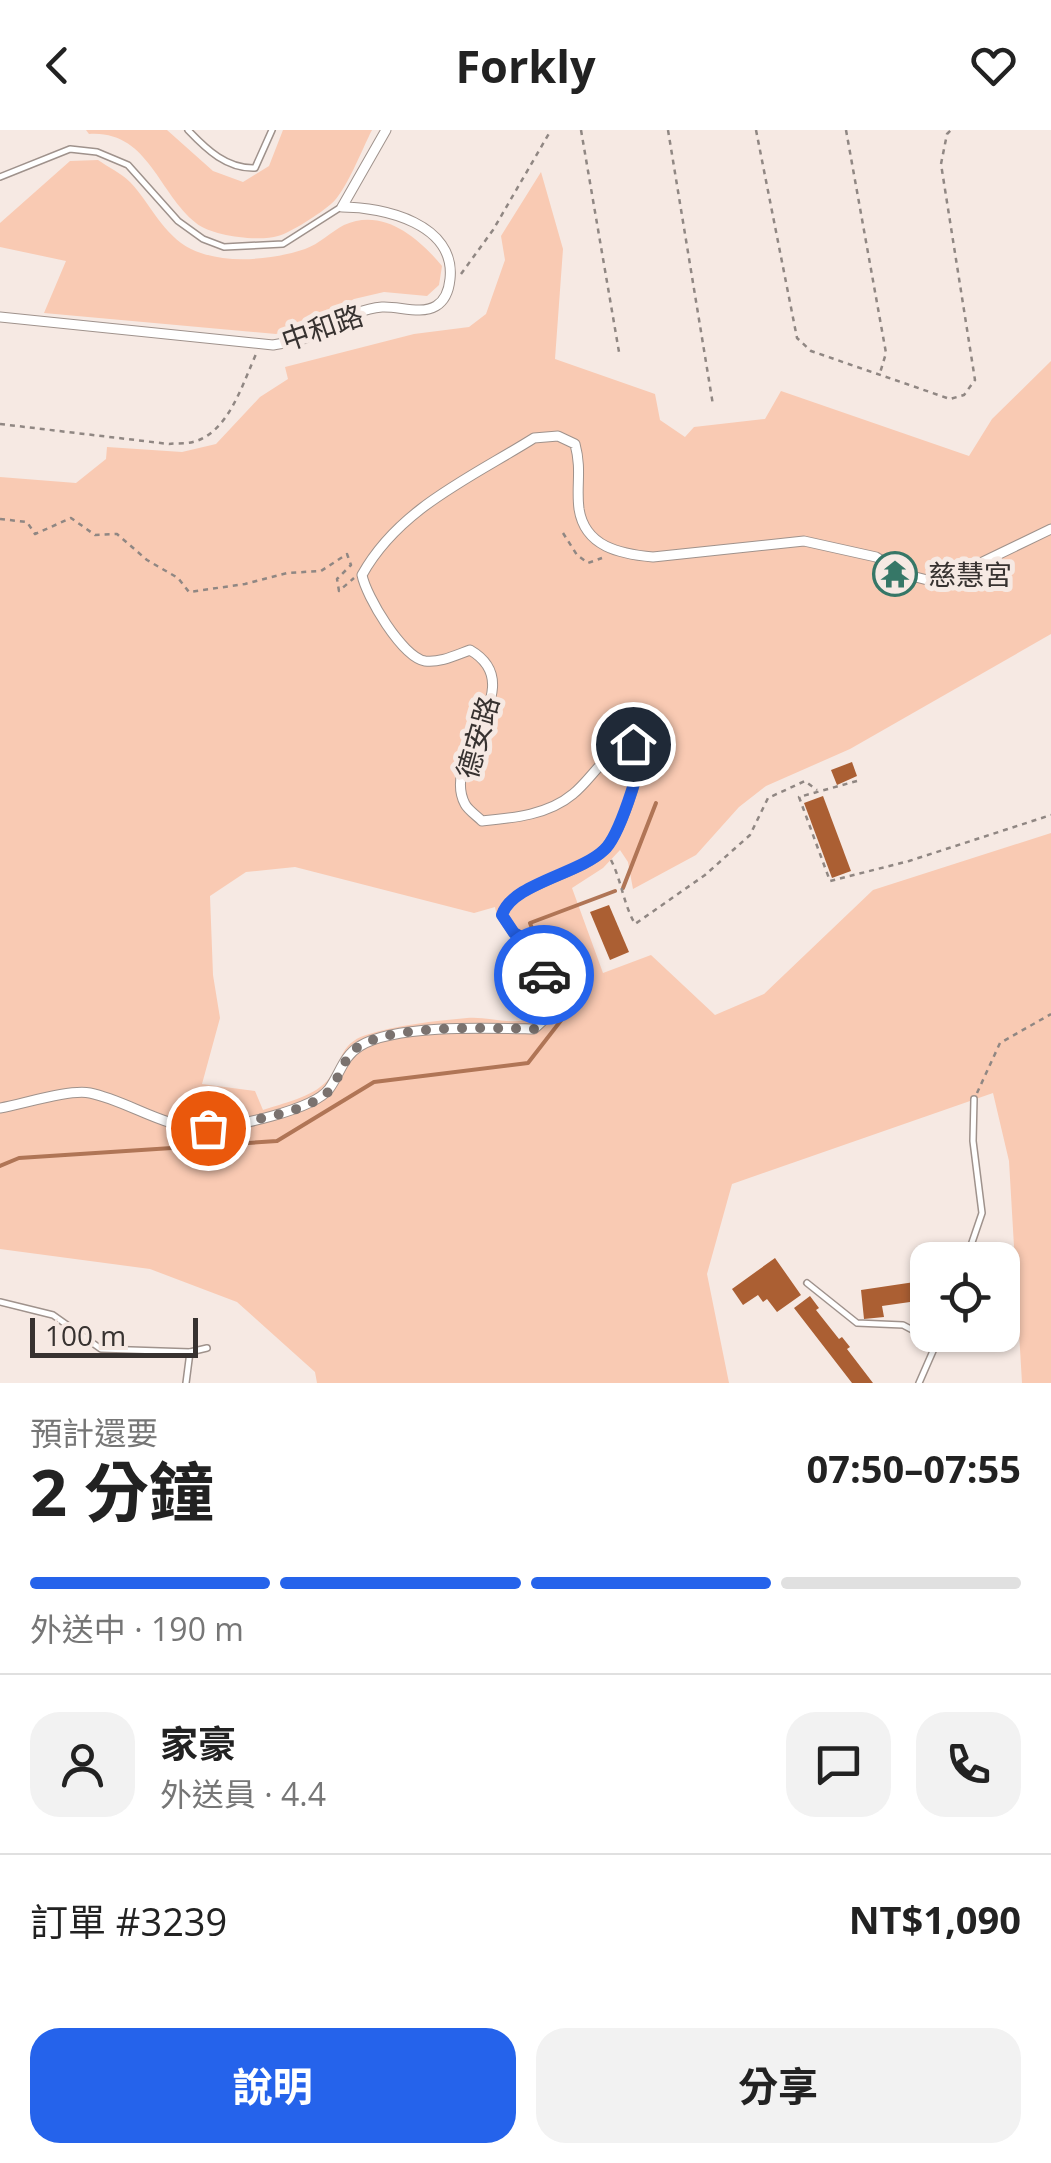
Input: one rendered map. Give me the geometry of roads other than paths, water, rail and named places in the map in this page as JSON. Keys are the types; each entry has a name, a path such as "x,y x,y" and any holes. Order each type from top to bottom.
{"street":[{"path":"342,207 386,130"},
{"name":"中和路","path":"0,318 273,346 304,338 358,312 382,307 423,310 437,306 448,292 452,263 433,233 395,214 368,207 342,207"},
{"name":"德安路","path":"0,1108 86,1092 182,1126 208,1128 268,1117 307,1103 327,1092 348,1056 362,1044 383,1037 456,1027 534,1029 546,1018 549,995 539,958 530,942 514,933 502,915 505,904 518,892 554,880 605,850 641,766 641,749 633,744 620,746 572,796 545,810 482,821 465,804 460,783 493,695 491,673 483,658 470,650 440,660 424,661 412,656 365,589 362,575 381,544 410,515 534,438 558,436 575,444 581,466 579,508 592,539 630,555 653,557 804,541 876,557 904,574 939,583 1051,529"}],"lane":[{"path":"188,130 217,157 240,169 255,168 272,130"},
{"path":"0,177 70,149 97,152 128,164 178,220 203,239 224,246 284,244 342,207"},
{"path":"972,1242 982,1214 973,1141 974,1100"},
{"path":"807,1283 857,1323 910,1329"},
{"path":"0,1302 53,1315 101,1349 190,1352 207,1348"},
{"path":"186,1383 190,1352"},
{"path":"918,1383 933,1352"}],"waterway":[{"path":"623,888 656,803"},
{"path":"0,1166 19,1158 277,1141 374,1082 528,1063 566,1014 530,923 615,891"}],"place":[{"name":"慈慧宮","path":"895,574"}]}
